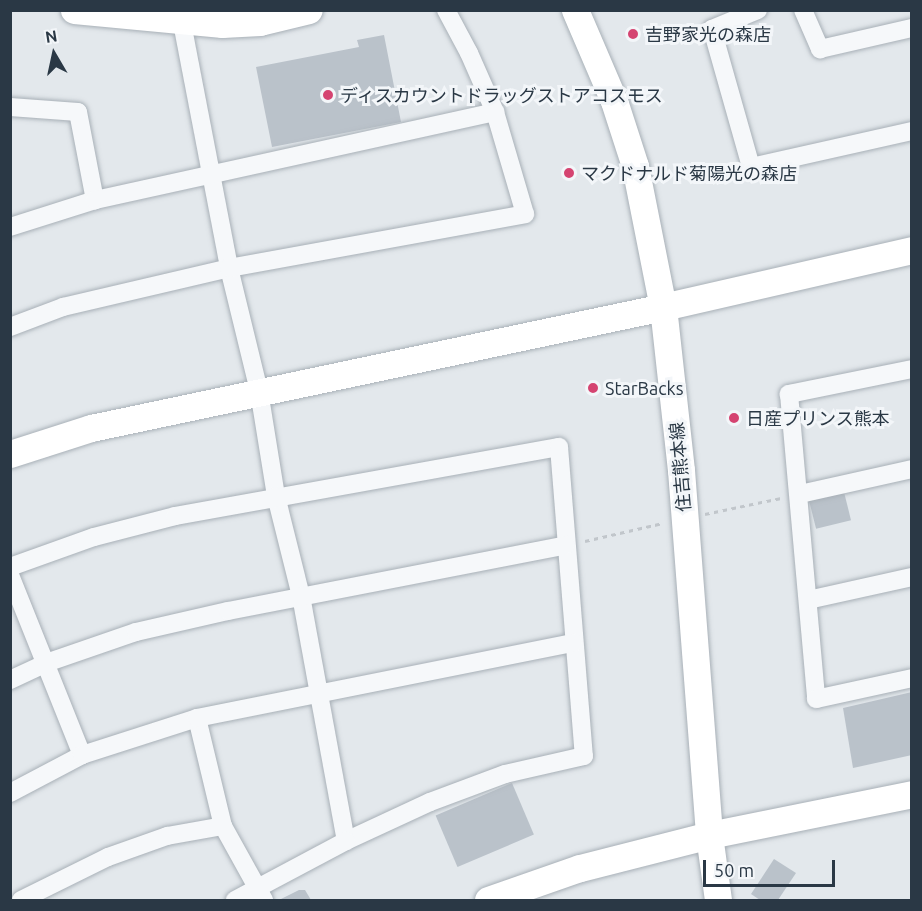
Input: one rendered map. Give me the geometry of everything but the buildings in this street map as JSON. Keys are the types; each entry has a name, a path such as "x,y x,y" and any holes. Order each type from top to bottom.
{"street":[{"path":"74,10 182,22 261,22 309,10"},
{"path":"10,327 63,308 229,268 525,214 495,112 469,53 446,10"},
{"name":"住吉熊本線","path":"575,10 614,101 635,166 663,308 681,470 710,834 718,900"},
{"path":"758,10 712,30 751,167 912,130"},
{"path":"803,10 820,49 912,28"},
{"path":"182,22 229,268 259,392 276,496 301,596 346,841"},
{"path":"10,107 78,112 95,200"},
{"path":"10,227 95,200 495,112"},
{"path":"10,454 91,428 663,308 912,250"},
{"path":"912,369 789,394 800,494 816,699 912,678"},
{"path":"10,567 94,537 175,516 276,496 559,447 584,756 505,774 430,802 346,841 260,895 235,900"},
{"path":"800,494 912,469"},
{"path":"10,680 46,663 136,632 301,596 566,545"},
{"path":"10,575 82,755"},
{"path":"808,600 912,577"},
{"path":"10,793 82,755 197,718 318,696 574,643"},
{"path":"197,718 223,826 260,895"},
{"path":"488,900 580,867 710,834 912,794"},
{"path":"21,900 108,857 167,836 223,826"}],"place":[{"name":"吉野家光の森店","path":"633,34"},
{"name":"ディスカウントドラッグストアコスモス","path":"328,95"},
{"name":"マクドナルド菊陽光の森店","path":"569,173"},
{"name":"StarBacks","path":"593,388"},
{"name":"日産プリンス熊本","path":"734,418"}]}
